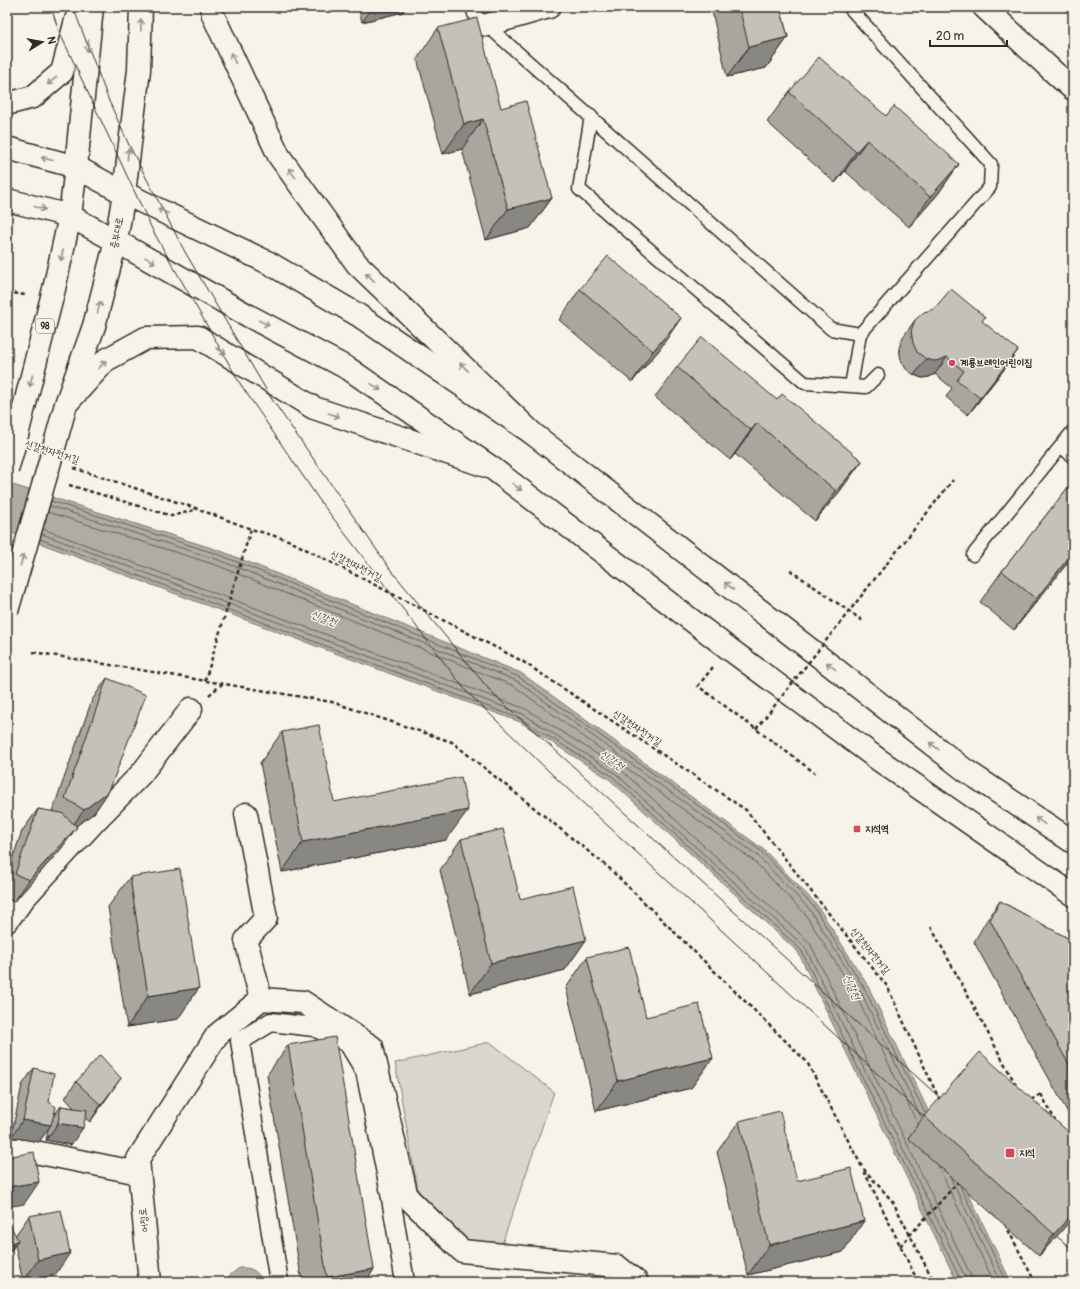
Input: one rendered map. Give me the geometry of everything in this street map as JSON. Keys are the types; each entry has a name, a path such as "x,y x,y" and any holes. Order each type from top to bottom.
{"main road":[{"path":"7,104 33,97 62,72 81,7"},
{"name":"98","path":"7,470 54,289 70,216 92,7"},
{"name":"중부대로","path":"7,611 54,451 66,404 94,326 116,241 124,193 139,70 141,7"},
{"path":"211,7 213,15 279,156 357,264 532,432"},
{"path":"487,25 549,7"},
{"path":"984,7 1073,89"},
{"path":"12,150 76,167 124,193 269,263 358,315 532,432 965,770 1073,842"},
{"path":"9,200 70,216 249,316 349,369 492,468 728,648 873,756 1073,895"},
{"path":"66,404 106,360 146,338 198,337 314,408 492,468"},
{"path":"7,921 25,897 95,821 141,774 191,709"},
{"path":"246,814 266,918 246,940 261,999"},
{"path":"7,1149 139,1166 216,1036 261,999 303,1002 372,1047 407,1197 462,1252 617,1266 637,1282"},
{"name":"어정로","path":"139,1166 150,1282"}],"street":[{"path":"279,1282 240,1041 271,1022 314,1027 348,1043 365,1071 390,1193 405,1282"}],"lane":[{"path":"472,7 474,14 831,329 860,334"},
{"path":"849,7 992,164 990,186 860,334 851,386"},
{"path":"590,116 579,189 805,383 866,387 878,375"},
{"path":"973,555 1073,431"},
{"path":"1061,446 1073,457"}],"path":[{"path":"7,292 25,294"},
{"name":"신갈천자전거길","path":"73,468 198,509 251,529 288,540 522,661 746,810 888,986 943,1106"},
{"path":"756,729 953,480"},
{"path":"65,484 172,516 198,509"},
{"path":"205,681 251,529"},
{"path":"790,570 863,621"},
{"path":"33,652 332,702 452,742 609,868 807,1062 862,1167 918,1282"},
{"path":"698,686 815,773"},
{"path":"931,927 1019,1090"},
{"path":"1026,1103 1041,1094 1055,1121"},
{"path":"862,1167 893,1202 934,1282"},
{"path":"900,1246 963,1176"},
{"path":"1002,1219 1035,1282"}],"shaded area":[{"path":"490,1042 554,1092 502,1244 463,1240 418,1191 395,1063"}],"water":[{"name":"신갈천","path":"7,483 221,551 521,673 763,849 817,905 868,986 1011,1282 957,1282 798,952 609,779 520,722 7,531"},
{"path":"239,1268 254,1270 263,1282 226,1282 229,1276"}],"building":[{"path":"739,7 780,7 788,37 749,47"},
{"path":"477,18 501,108 526,101 552,198 508,209 483,119 464,124 438,28"},
{"path":"819,57 886,116 894,106 959,164 930,197 867,140 856,152 789,92"},
{"path":"608,256 681,318 653,351 580,289"},
{"name":"계룡브레인어린이집","path":"951,289 985,317 982,321 1018,350 980,398 957,380 964,371 947,357 934,361 926,359 917,352 913,343 911,331 915,320 924,312 934,309"},
{"path":"702,337 777,400 782,394 862,461 836,491 757,423 751,430 677,367"},
{"path":"1073,481 1073,552 1036,599 1002,571"},
{"path":"107,678 146,695 109,791 84,810 65,798"},
{"path":"319,725 334,802 461,777 468,810 303,842 282,732"},
{"path":"38,809 62,813 77,827 29,880 15,874"},
{"path":"503,829 520,899 573,886 586,940 491,963 461,839"},
{"path":"180,869 199,988 148,996 130,877"},
{"path":"1000,901 1073,941 1073,1072 990,920"},
{"path":"629,947 646,1017 699,1004 713,1058 618,1081 587,957"},
{"path":"335,1037 374,1269 327,1277 288,1045"},
{"path":"980,1052 1073,1136 1073,1213 1054,1234 924,1116"},
{"path":"100,1055 121,1078 101,1105 76,1082"},
{"path":"34,1068 54,1074 49,1102 56,1107 51,1125 23,1120"},
{"path":"61,1106 87,1110 83,1128 58,1123"},
{"path":"780,1111 797,1181 851,1168 864,1221 769,1245 739,1121"},
{"path":"34,1152 39,1182 7,1187 7,1157"},
{"path":"61,1210 70,1253 38,1260 29,1216"},
{"path":"7,1219 18,1240 7,1246"}],"tram line":[{"path":"51,7 58,29 153,231 241,385 320,501 466,691 558,780 932,1124"},
{"path":"73,7 109,101 129,145 185,252 271,398 390,569 492,693 948,1105"},
{"path":"1048,1229 1073,1250"}],"place":[{"name":"계룡브레인어린이집","path":"952,363"},
{"name":"지석역","path":"857,829"},
{"name":"지석","path":"1010,1153"}]}
